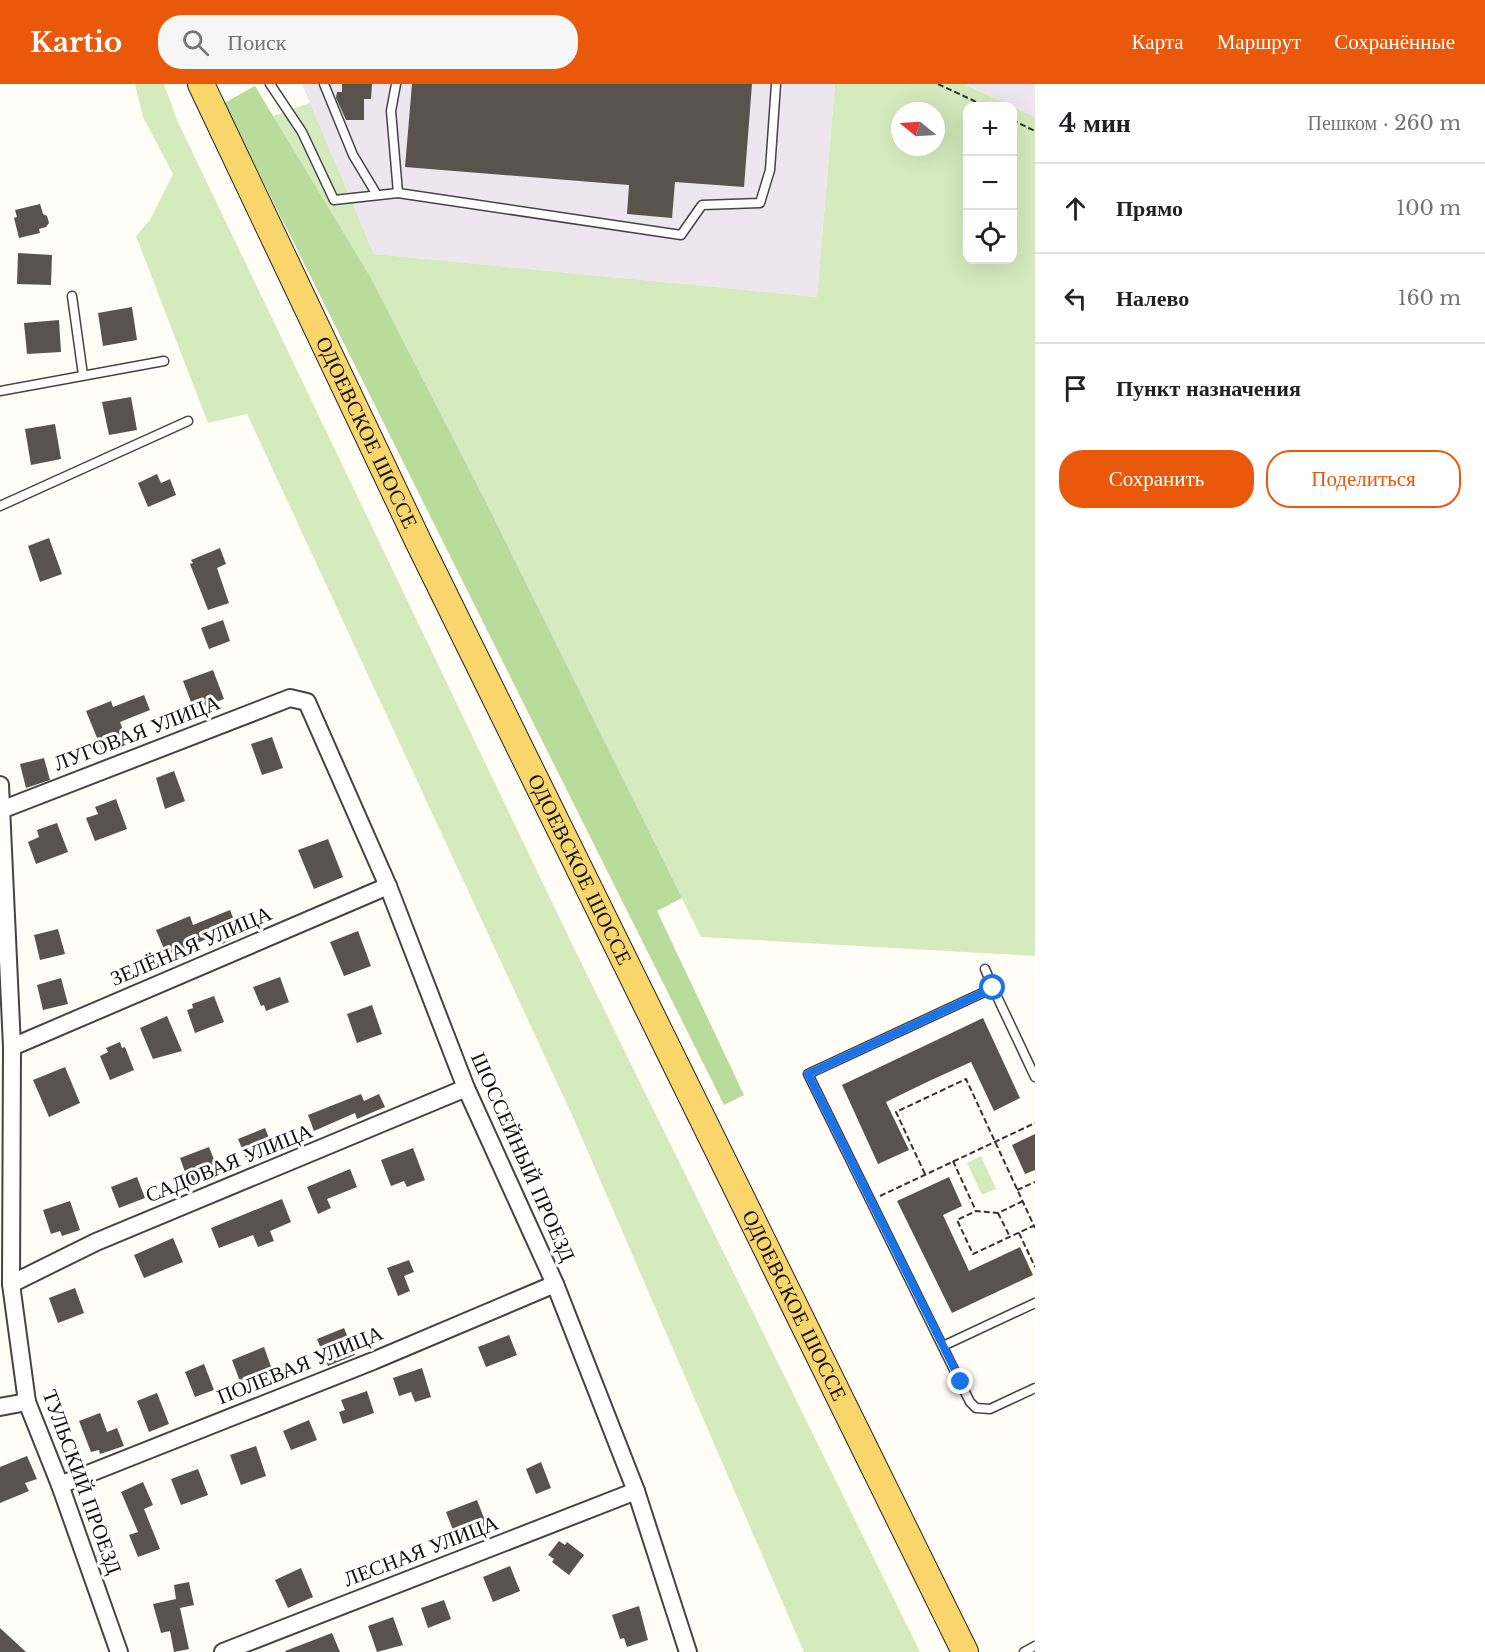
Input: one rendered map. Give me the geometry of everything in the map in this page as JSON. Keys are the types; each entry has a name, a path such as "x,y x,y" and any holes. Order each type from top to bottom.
{"main road":[{"name":"ОДОЕВСКОЕ ШОССЕ","path":"201,84 418,541 964,1652"}],"street":[{"name":"ЛУГОВАЯ УЛИЦА","path":"1,810 290,698"},
{"name":"ШОССЕЙНЫЙ ПРОЕЗД","path":"290,698 307,702 388,886 466,1088 555,1284 636,1491 688,1652"},
{"name":"ТУЛЬСКИЙ ПРОЕЗД","path":"0,785 12,1047 11,1284 27,1402 60,1485 118,1652"},
{"name":"ЗЕЛЁНАЯ УЛИЦА","path":"12,1047 388,886"},
{"name":"САДОВАЯ УЛИЦА","path":"11,1284 96,1242 466,1088"},
{"name":"ПОЛЕВАЯ УЛИЦА","path":"60,1485 373,1361 555,1284"},
{"path":"0,1407 27,1402"},
{"name":"ЛЕСНАЯ УЛИЦА","path":"223,1652 636,1491"}],"lane":[{"path":"270,84 302,132 334,200 398,193 681,235 702,205 760,203 770,170 776,84"},
{"path":"324,84 353,155 376,195"},
{"path":"396,84 391,111 398,193"},
{"path":"72,296 83,375"},
{"path":"0,391 164,361"},
{"path":"0,506 188,421"},
{"path":"985,969 1035,1077"},
{"path":"993,988 808,1074 970,1402 976,1408 990,1409 1035,1388"},
{"path":"943,1346 1035,1303"},
{"path":"1024,1652 1035,1646"}],"path":[{"path":"938,84 976,102"},
{"path":"1017,122 1035,131"},
{"path":"925,1174 896,1112 966,1079 1023,1201 1034,1227 973,1254 957,1220 976,1211 998,1213 1023,1201"},
{"path":"871,1200 1035,1123"},
{"path":"953,1161 976,1211"},
{"path":"1017,1190 1035,1182"},
{"path":"998,1213 1010,1237"},
{"path":"1019,1233 1035,1267"}],"shaded area":[{"path":"302,84 835,84 817,297 374,254"},
{"path":"964,84 1035,84 1035,117 1017,109 1017,102 1003,102"}],"green space":[{"path":"135,84 164,84 177,120 573,946 920,1652 804,1652 572,1115 247,414 208,423 136,236 150,220 173,174 143,117"},
{"path":"835,84 964,84 1002,102 963,102 963,264 1017,264 1017,108 1035,117 1035,956 701,937 487,504 371,278 273,116 310,103 374,254 817,297"},
{"path":"255,86 371,278 487,504 682,898 657,911 744,1095 724,1105 224,103"},
{"path":"981,1156 996,1189 982,1195 967,1163"}],"building":[{"path":"342,84 372,84 371,99 364,99 364,120 346,120 336,98 337,92 342,92"},
{"path":"412,84 752,84 744,187 675,182 672,218 627,214 629,185 405,167"},
{"path":"40,204 49,223 46,227 39,229 40,233 19,238 14,218 17,217 15,210"},
{"path":"18,253 52,255 51,285 17,284"},
{"path":"132,307 137,340 103,346 98,313"},
{"path":"59,320 61,352 27,354 24,323"},
{"path":"131,397 137,430 109,435 102,402"},
{"path":"55,424 61,459 31,465 25,429"},
{"path":"157,474 161,483 170,479 176,495 148,507 138,483"},
{"path":"49,538 62,574 40,582 28,546"},
{"path":"220,548 226,564 217,568 229,603 208,610 190,564 193,563 191,560"},
{"path":"223,620 230,641 209,649 201,628"},
{"path":"213,670 224,699 194,710 183,681"},
{"path":"144,695 150,710 120,722 127,740 102,750 86,711 111,701 113,707"},
{"path":"272,737 283,768 262,775 251,744"},
{"path":"44,758 50,780 26,788 20,764"},
{"path":"174,771 185,801 165,809 156,778"},
{"path":"116,799 127,829 95,841 86,818 98,814 95,807"},
{"path":"57,823 68,852 36,864 28,842 39,837 37,830"},
{"path":"328,839 343,877 314,889 298,850"},
{"path":"230,910 240,936 222,944 218,934 167,956 156,930 190,916 193,925"},
{"path":"58,929 65,954 40,960 34,935"},
{"path":"358,931 371,966 344,976 330,942"},
{"path":"280,977 289,1002 266,1011 264,1005 261,1006 253,987"},
{"path":"61,978 68,1004 43,1010 37,985"},
{"path":"214,996 224,1022 195,1033 187,1010 193,1008 192,1004"},
{"path":"372,1005 382,1034 357,1043 347,1014"},
{"path":"167,1016 182,1051 153,1059 140,1028"},
{"path":"983,1018 1020,1098 994,1111 971,1062 927,1082 886,1102 909,1150 878,1164 842,1085"},
{"path":"120,1042 122,1048 125,1047 134,1070 110,1080 100,1056 108,1052 106,1048"},
{"path":"65,1067 80,1103 49,1117 33,1080"},
{"path":"361,1094 364,1101 379,1094 385,1107 357,1119 355,1113 314,1131 308,1115"},
{"path":"265,1128 273,1148 246,1158 238,1139"},
{"path":"1035,1134 1035,1170 1025,1174 1012,1145"},
{"path":"209,1147 219,1172 189,1183 180,1158"},
{"path":"413,1148 425,1180 407,1187 404,1181 391,1186 381,1160"},
{"path":"350,1169 357,1187 327,1199 331,1208 318,1214 307,1187"},
{"path":"137,1177 145,1198 119,1208 111,1187"},
{"path":"949,1177 962,1206 943,1215 969,1271 1020,1247 1033,1275 952,1313 897,1201"},
{"path":"282,1199 291,1222 270,1231 274,1241 258,1247 253,1235 219,1248 211,1228"},
{"path":"70,1201 80,1230 62,1236 60,1231 51,1234 43,1210"},
{"path":"173,1238 183,1262 144,1278 134,1255"},
{"path":"409,1260 414,1272 404,1276 410,1291 398,1296 387,1268"},
{"path":"75,1288 84,1313 58,1323 49,1298"},
{"path":"344,1328 355,1355 328,1366 317,1339"},
{"path":"509,1335 517,1355 486,1367 478,1347"},
{"path":"264,1347 274,1375 242,1387 232,1360"},
{"path":"204,1364 214,1390 195,1397 185,1372"},
{"path":"422,1368 431,1397 415,1402 411,1392 399,1396 393,1378"},
{"path":"367,1391 374,1413 343,1424 339,1412 345,1410 341,1400"},
{"path":"157,1393 169,1424 149,1432 137,1401"},
{"path":"100,1413 107,1432 117,1428 124,1446 100,1454 99,1450 91,1452 79,1421"},
{"path":"309,1420 317,1440 291,1450 283,1431"},
{"path":"256,1446 266,1476 241,1485 230,1455"},
{"path":"27,1456 37,1479 25,1483 29,1491 0,1503 0,1467"},
{"path":"541,1462 551,1488 536,1494 526,1469"},
{"path":"198,1469 208,1495 181,1505 171,1479"},
{"path":"143,1482 153,1505 144,1509 160,1549 138,1557 129,1535 138,1532 121,1492"},
{"path":"477,1500 489,1531 475,1536 472,1528 455,1535 446,1512"},
{"path":"559,1541 565,1545 567,1542 584,1555 569,1575 552,1562 554,1559 548,1555"},
{"path":"510,1566 520,1591 493,1602 483,1577"},
{"path":"301,1568 313,1597 288,1608 275,1580"},
{"path":"189,1582 194,1605 180,1608 189,1649 174,1652 170,1631 161,1633 153,1604 176,1599 174,1585"},
{"path":"444,1600 451,1619 428,1628 421,1608"},
{"path":"639,1606 648,1640 627,1647 624,1638 620,1639 612,1615"},
{"path":"393,1617 403,1645 377,1652 368,1626"},
{"path":"0,1628 26,1652 0,1652"},
{"path":"332,1633 340,1652 285,1651"}],"route":[{"path":"961,1382 822,1098 808,1074 993,988"}]}
